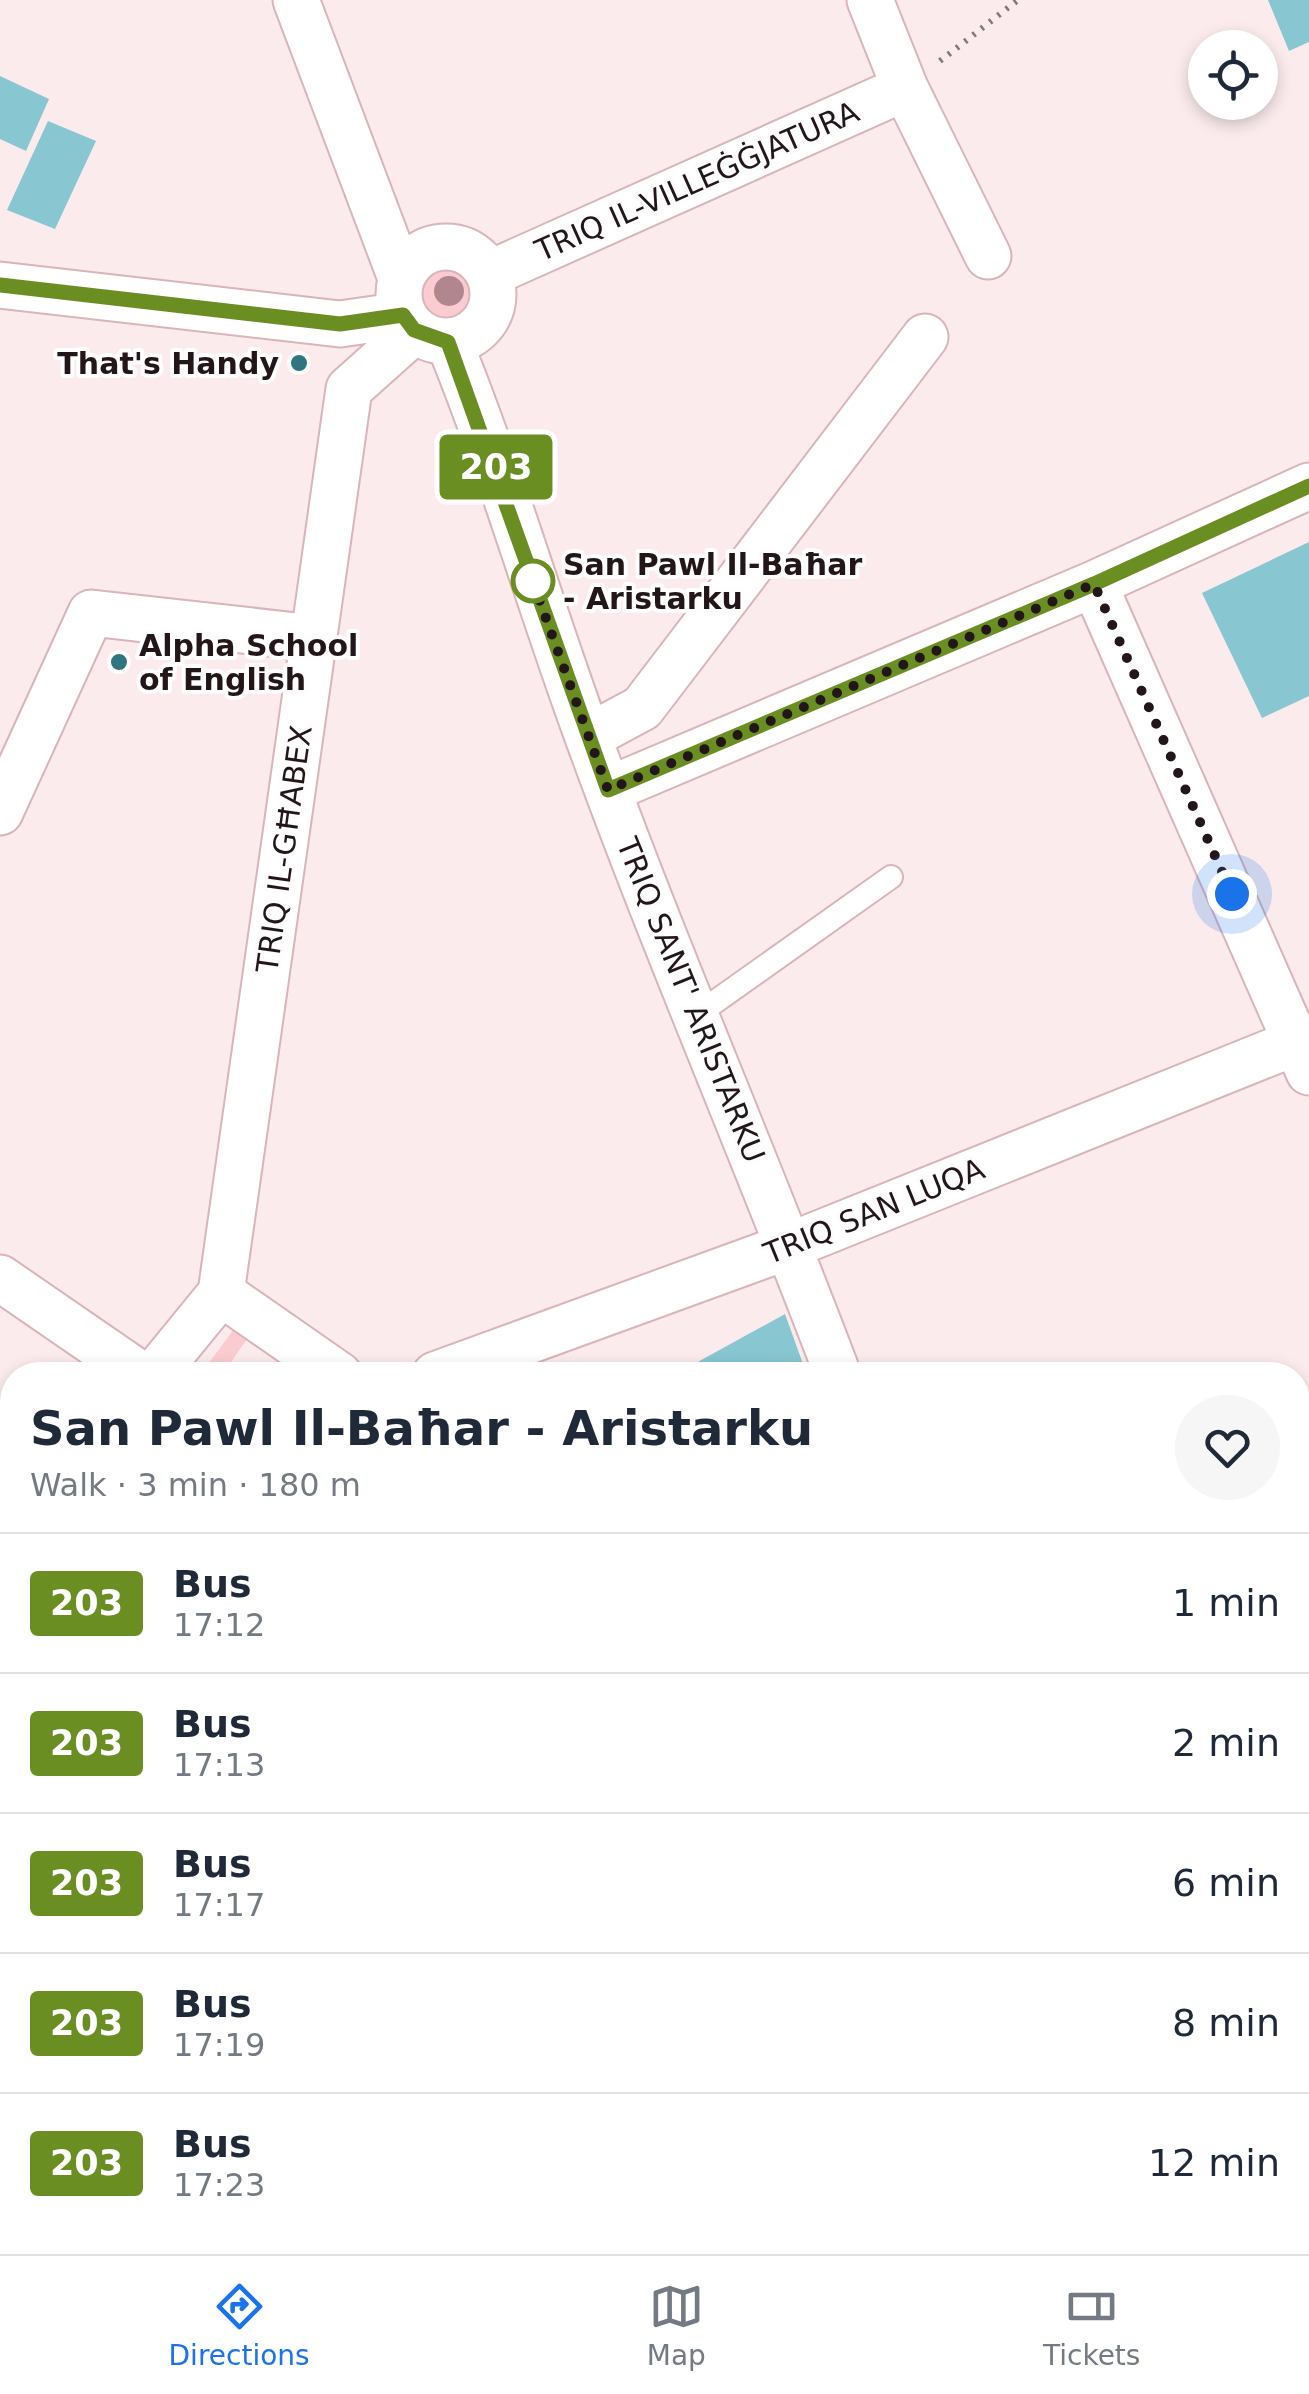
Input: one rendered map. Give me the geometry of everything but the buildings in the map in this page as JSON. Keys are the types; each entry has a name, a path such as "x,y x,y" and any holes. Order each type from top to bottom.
{"street":[{"name":"TRIQ SANT' ARISTARKU","path":"296,0 417,316 506,495 515,534 588,737 833,1362"},
{"path":"870,0 905,88 988,256"},
{"name":"TRIQ IL-VILLEĠĠJATURA","path":"489,274 905,88"},
{"path":"0,285 340,324 417,316 467,338 482,326 491,310 489,274 478,259 462,249 443,247 410,262 417,316"},
{"name":"TRIQ IL-GĦABEX","path":"220,1293 349,388 417,316"},
{"path":"588,737 642,708 925,337"},
{"path":"608,790 1094,584 1309,486"},
{"path":"1094,584 1305,1050"},
{"path":"0,812 91,613 314,638"},
{"name":"TRIQ SAN LUQA","path":"471,1362 1305,1050"},
{"path":"0,1278 122,1362"},
{"path":"164,1362 220,1293 320,1362"}],"lane":[{"path":"696,1016 891,876"}],"path":[{"path":"905,88 1018,0"}],"shaded area":[{"path":"446,265 466,273 474,293 466,313 446,321 426,313 418,293 426,273"},
{"path":"234,1329 247,1339 231,1362 209,1362"}],"bus line":[{"name":"203","path":"0,285 340,324 403,315 414,330 448,342 506,495 515,534 608,790 1094,584 1309,486"}],"place":[{"name":"That's Handy","path":"299,363"},
{"name":"San Pawl Il-Baħar - Aristarku","path":"533,581"},
{"name":"Alpha School of English","path":"119,662"}],"route":[{"path":"533,581 530,574 608,790 1094,584 1232,894"}]}
